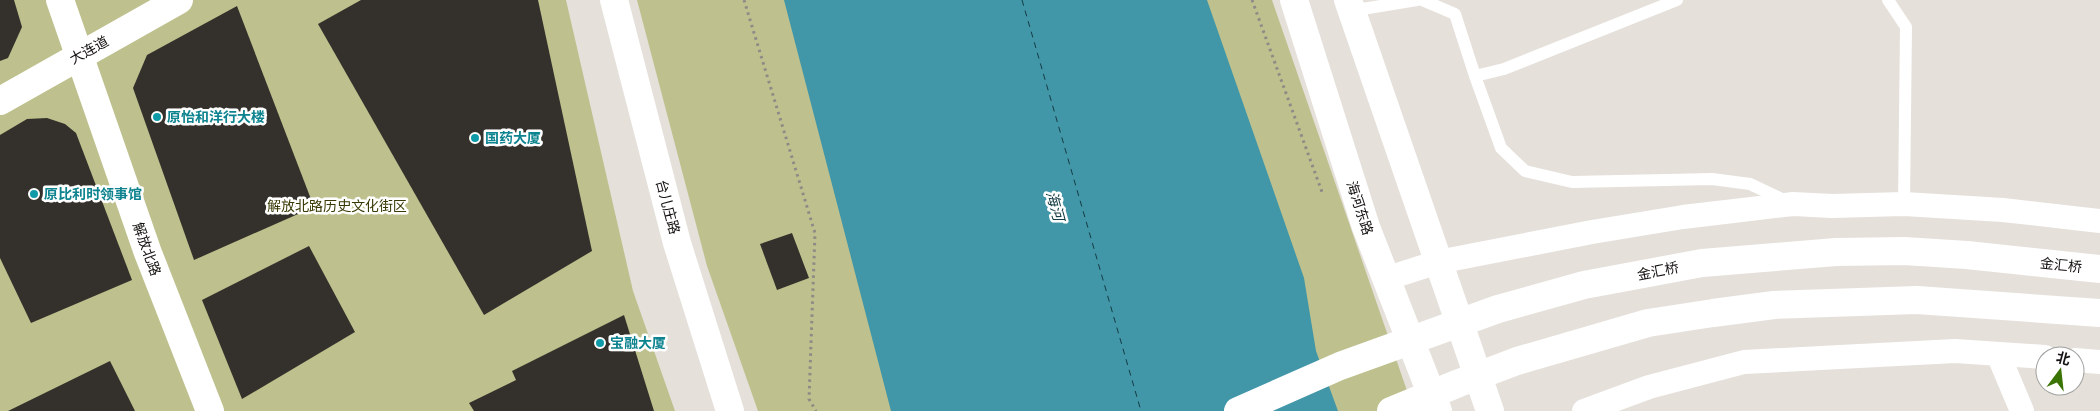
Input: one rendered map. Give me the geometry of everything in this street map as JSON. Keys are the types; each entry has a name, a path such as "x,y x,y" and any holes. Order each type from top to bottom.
{"main road":[{"name":"解放北路","path":"60,0 148,252 210,411"},
{"name":"大连道","path":"0,101 179,0"},
{"name":"台儿庄路","path":"614,0 678,243 730,411"},
{"name":"海河东路","path":"1294,0 1366,227 1438,411"},
{"path":"1349,5 1490,411"},
{"name":"金汇桥","path":"1238,411 1340,366 1498,309 1584,285 1702,263 1826,252 1904,251 1967,255 2100,270"},
{"path":"1391,411 1459,382 1516,361 1658,321 1783,305 1917,300 2100,313"},
{"path":"2031,307 2100,330"}],"street":[{"path":"1385,279 1438,262 1592,232 1683,217 1793,204 1832,206 1904,204 2003,210 2100,221"},
{"path":"1584,411 1649,387 1744,362 1955,351 2035,357"},
{"path":"1998,354 2022,411"},
{"path":"2085,361 2100,362"}],"lane":[{"path":"1349,5 1417,0"},
{"path":"1422,0 1455,14 1501,148 1525,171 1572,182 1712,179 1750,184 1793,204"},
{"path":"1475,76 1504,69 1677,0"},
{"path":"1888,0 1906,27 1904,204"}],"path":[{"path":"744,0 815,233 809,399 816,411"}],"green space":[{"name":"解放北路历史文化街区","path":"0,0 566,0 633,291 675,411 0,411"},
{"path":"637,0 1272,0 1414,411 758,411 707,266"}],"water":[{"name":"海河","path":"784,0 1207,0 1304,278 1316,351 1338,411 891,411"}],"building":[{"path":"0,0 14,0 22,27 8,58 0,61"},
{"name":"国药大厦","path":"361,0 538,0 592,251 484,315 318,24"},
{"path":"237,6 314,207 194,260 133,88 147,55"},
{"path":"47,118 65,124 76,133 132,280 31,323 0,258 0,135 27,119"},
{"path":"792,233 809,278 777,290 760,244"},
{"path":"309,246 355,332 242,399 202,300"},
{"name":"宝融大厦","path":"624,315 654,411 474,411 469,403 516,380 512,371"},
{"path":"110,361 135,411 8,411"}],"ferry route":[{"path":"1022,0 1141,411"}],"place":[{"name":"原怡和洋行大楼","path":"157,117"},
{"name":"国药大厦","path":"475,138"},
{"name":"原比利时领事馆","path":"34,194"},
{"name":"宝融大厦","path":"600,343"}]}
